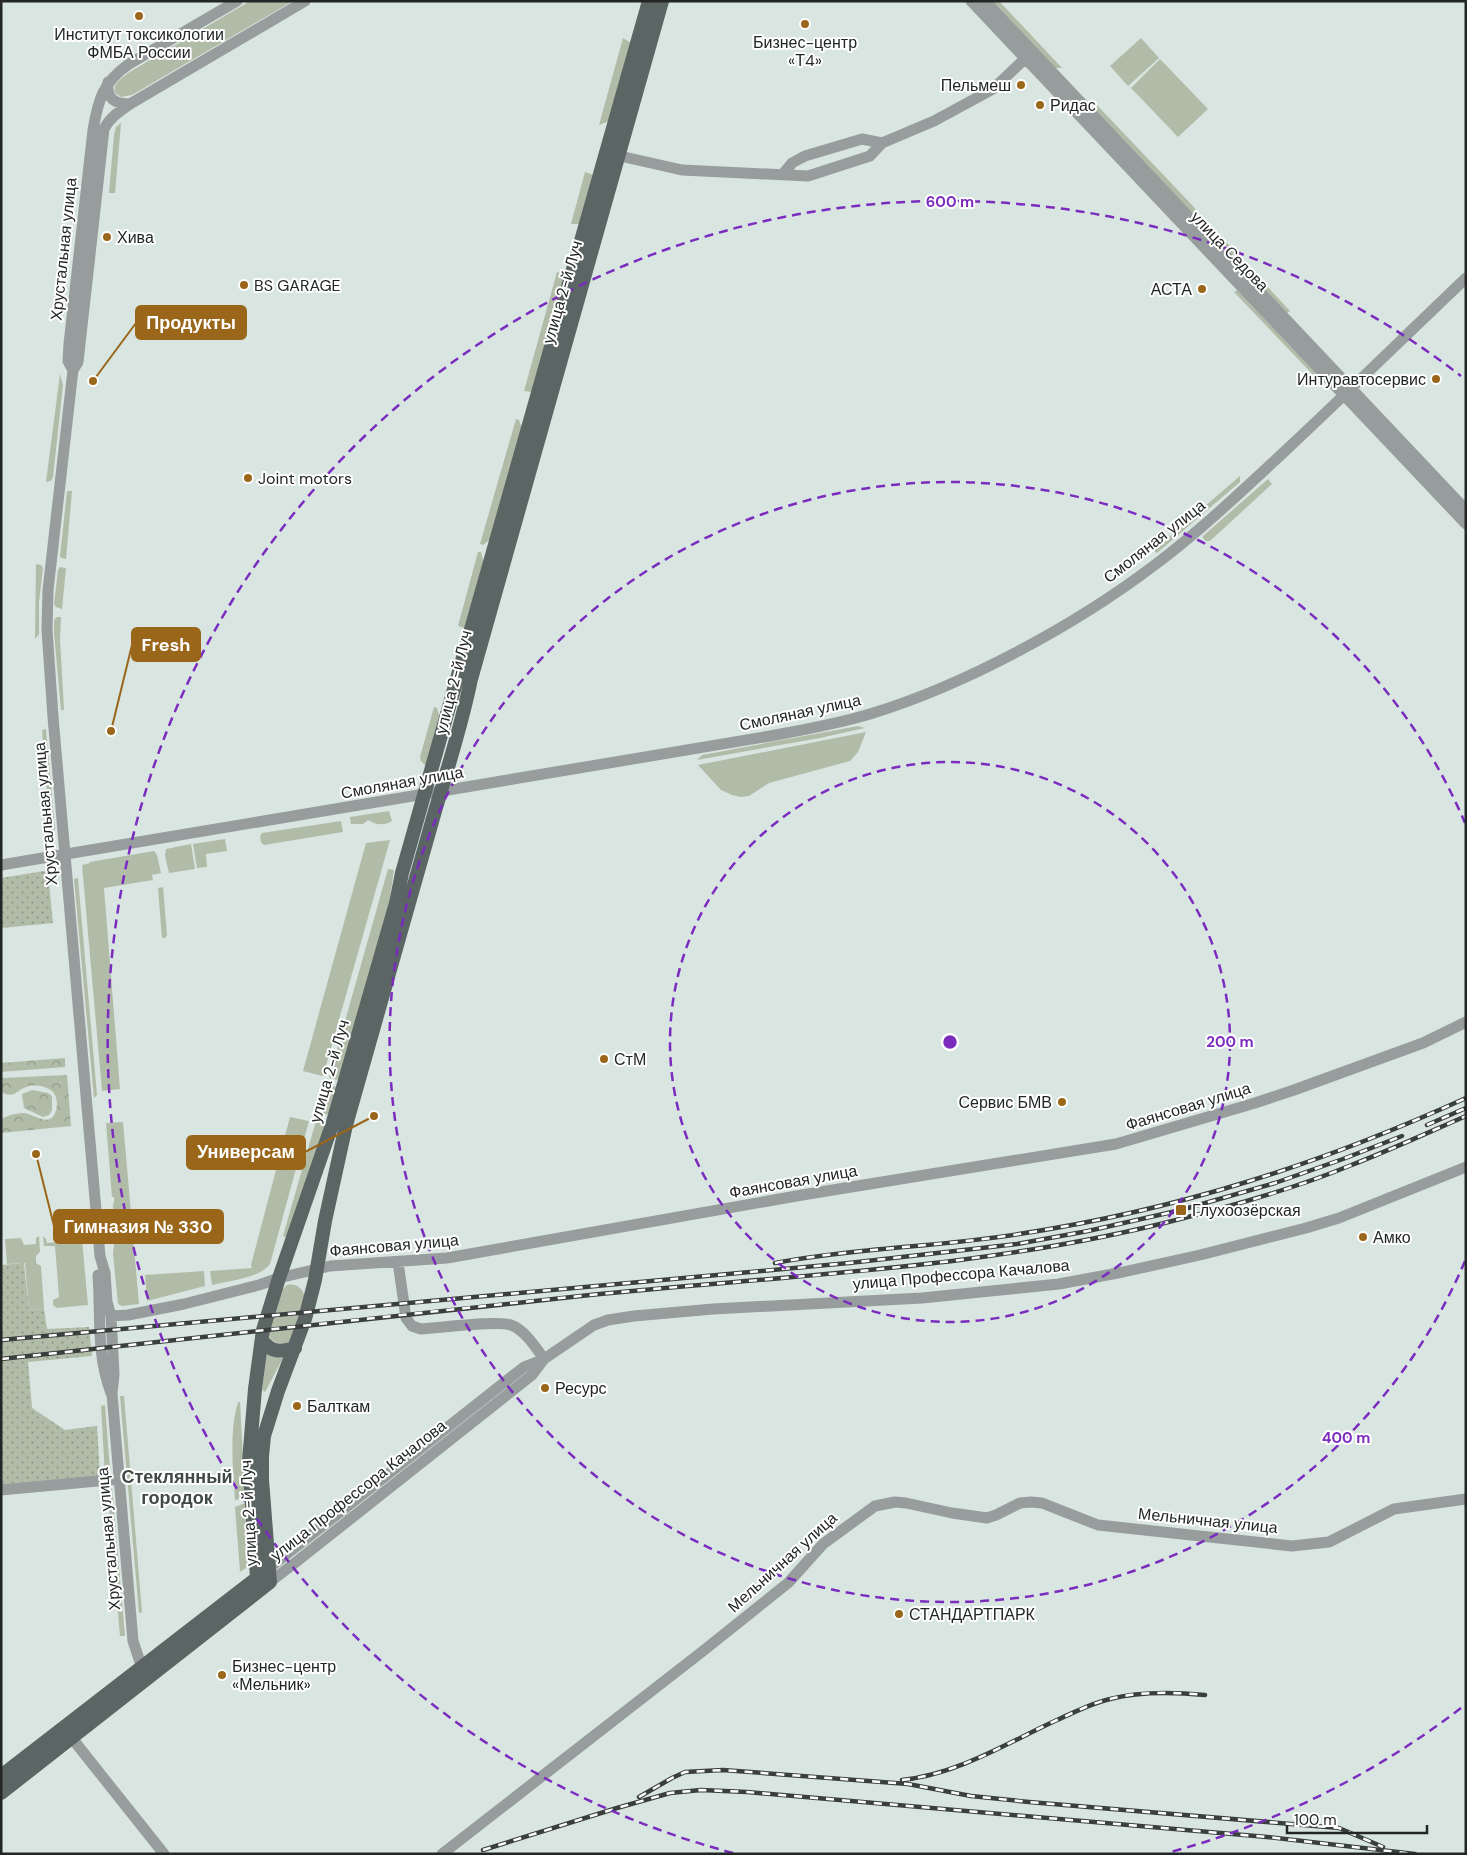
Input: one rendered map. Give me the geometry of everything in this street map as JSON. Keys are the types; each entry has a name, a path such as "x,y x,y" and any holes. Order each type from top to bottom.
{"main road":[{"name":"улица 2-й Луч","path":"263,1580 269,1568 262,1480 262,1446 265,1429 310,1302 346,1125 453,756 471,679 613,154 649,1"},
{"name":"улица 2-й Луч","path":"263,1580 249,1461 254,1399 262,1340 279,1278 333,1122 396,903 402,873 424,795 613,154 662,1"},
{"path":"262,1340 271,1350 279,1351 295,1348"},
{"name":"улица Профессора Качалова","path":"1,1776 67,1732 263,1580"},
{"name":"улица Профессора Качалова","path":"1,1792 67,1732"}],"street":[{"path":"130,104 116,103 111,100 108,94 108,82 118,72 236,1"},
{"path":"98,132 108,121 130,104 305,1"},
{"name":"улица Седова","path":"971,1 1029,55 1348,391 1466,510"},
{"name":"улица Седова","path":"984,1 1029,55"},
{"path":"613,154 682,170 808,176 870,156 882,143 934,122 993,89 1029,55"},
{"name":"Хрустальная улица","path":"108,82 98,104 98,132 69,344 68,361 73,370 47,612 48,648 100,1256 98,1274 100,1349 104,1375 112,1394"},
{"path":"783,174 792,163 815,153 862,139 882,143"},
{"name":"Смоляная улица","path":"1,865 806,730 879,711 947,684 1006,657 1115,593 1150,569 1214,516 1466,278"},
{"name":"улица Седова","path":"1348,391 1466,524"},
{"name":"Фаянсовая улица","path":"112,1316 128,1315 184,1304 330,1266 438,1259 478,1253 802,1195 1116,1144 1255,1104 1423,1043 1466,1022"},
{"name":"улица Профессора Качалова","path":"269,1568 524,1367 544,1359 594,1325 608,1320 713,1309 922,1298 1059,1284 1200,1255 1306,1228 1339,1218 1466,1167"},
{"name":"Хрустальная улица","path":"100,1256 105,1273 107,1302 112,1316 114,1374 112,1394 133,1641 143,1673"},
{"path":"398,1262 406,1318 412,1326 420,1329 498,1324 512,1326 524,1335 544,1359"},
{"name":"улица Профессора Качалова","path":"263,1580 532,1375 544,1359"},
{"path":"1,1490 119,1479"},
{"name":"Мельничная улица","path":"445,1853 788,1584 823,1544 875,1506 895,1502 906,1503 987,1518 996,1516 1020,1503 1042,1503 1098,1525 1292,1546 1329,1542 1394,1509 1466,1499"},
{"path":"67,1732 164,1854"}],"green space":[{"path":"250,1 293,1 132,95 121,97 115,93 116,84 128,73"},
{"path":"991,1 999,1 1062,68 1055,68"},
{"path":"623,38 631,43 609,121 599,125"},
{"path":"1141,38 1159,58 1128,86 1110,66"},
{"path":"1160,59 1208,109 1178,137 1131,88"},
{"path":"1094,102 1198,212 1192,212 1090,106"},
{"path":"121,123 115,193 109,193 114,135 116,127"},
{"path":"585,172 593,175 579,224 571,224"},
{"path":"1226,242 1290,311 1287,313 1225,247"},
{"path":"557,272 565,275 532,392 524,391"},
{"path":"1237,290 1321,379 1319,381 1234,292"},
{"path":"60,374 63,385 53,477 51,481 46,482"},
{"path":"516,419 519,420 522,429 491,539 483,545 480,544"},
{"path":"1240,476 1240,482 1157,553 1155,552 1155,549"},
{"path":"1268,479 1272,484 1210,541 1206,541 1203,538 1203,536"},
{"path":"67,491 72,491 66,559 60,556"},
{"path":"478,552 481,552 484,563 465,628 458,626"},
{"path":"36,564 41,565 43,568 39,602 39,634 35,639"},
{"path":"60,567 66,568 62,609 54,604"},
{"path":"57,617 61,617 60,640 64,710 61,710 54,633 54,620"},
{"path":"434,707 437,708 440,718 426,766 420,757"},
{"path":"858,726 865,728 697,760 702,755"},
{"path":"46,729 55,830 50,831 42,730"},
{"path":"866,732 858,752 850,761 769,783 749,796 741,797 721,790 698,765"},
{"path":"389,811 392,821 386,824 377,824 368,820 363,824 351,824 350,817"},
{"path":"341,821 343,832 264,845 261,842 260,836 262,833"},
{"path":"225,839 227,851 206,854 207,867 197,868 193,844"},
{"path":"390,840 323,1076 303,1071 366,843"},
{"path":"191,844 195,869 169,873 165,856 166,849"},
{"path":"154,851 157,855 161,873 152,875 153,880 104,888 120,1089 102,1091 82,865"},
{"path":"388,869 394,870 389,904 339,1080 329,1078"},
{"path":"44,871 48,873 53,923 1,928 1,878"},
{"path":"78,878 97,1095 94,1098 74,879"},
{"path":"163,887 167,935 165,938 162,938 158,888"},
{"path":"65,1058 65,1067 1,1072 1,1063"},
{"path":"67,1075 71,1126 1,1133 1,1119 18,1113 24,1113 44,1120 52,1118 57,1105 53,1093 43,1087 29,1086 12,1095 1,1092 1,1078"},
{"path":"327,1085 337,1087 329,1115 319,1112"},
{"path":"32,1090 48,1093 52,1096 52,1110 49,1115 43,1117 24,1108 22,1094"},
{"path":"290,1117 309,1121 270,1264 252,1276 212,1285 210,1271 252,1268 251,1265"},
{"path":"316,1121 326,1124 288,1238 283,1236"},
{"path":"123,1122 139,1304 122,1306 118,1304 113,1254 115,1236 114,1197 112,1197 106,1123"},
{"path":"39,1236 40,1252 36,1256 36,1263 41,1266 44,1309 29,1310 25,1263 7,1264 5,1239 21,1238 24,1245 36,1244 36,1238"},
{"path":"43,1236 47,1243 82,1240 88,1305 57,1308 53,1305 53,1300 59,1297 55,1246 44,1246"},
{"path":"24,1263 29,1310 44,1309 47,1329 89,1327 92,1356 28,1362 32,1408 65,1430 97,1426 100,1476 1,1485 1,1265"},
{"path":"204,1271 205,1286 147,1301 145,1275"},
{"path":"287,1285 294,1285 299,1288 303,1292 305,1299 294,1336 290,1342 281,1344 270,1338 269,1330 282,1290"},
{"path":"267,1354 283,1358 265,1392 262,1390"},
{"path":"120,1396 124,1396 142,1612 139,1613"},
{"path":"238,1402 240,1402 245,1498 235,1500 233,1426"},
{"path":"105,1405 110,1473 105,1476 101,1406"},
{"path":"107,1484 112,1489 125,1636 120,1636"},
{"path":"245,1503 249,1566 240,1572 235,1507"}],"railway":[{"path":"775,1263 835,1254 1019,1234 1135,1212 1192,1198 1303,1164 1412,1122 1466,1098"},
{"path":"1427,1125 1466,1108"},
{"path":"1,1359 443,1310 888,1268 963,1260 1037,1249 1111,1235 1184,1218 1267,1195 1364,1160 1466,1116"},
{"path":"1,1340 849,1263 1017,1244 1088,1231 1181,1210 1275,1183 1402,1136"},
{"path":"902,1780 923,1777 962,1764 1001,1748 1090,1705 1103,1701 1146,1693 1205,1695"},
{"path":"639,1797 685,1772 723,1770 908,1784 971,1796 1029,1802 1339,1828 1383,1847"},
{"path":"483,1850 670,1793 701,1790 747,1792 1267,1837 1415,1854"}],"place":[{"name":"Институт токсикологии ФМБА России","path":"139,16"},
{"name":"Бизнес-центр «Т4»","path":"805,24"},
{"name":"Пельмеш","path":"1021,85"},
{"name":"Ридас","path":"1040,105"},
{"name":"Хива","path":"107,237"},
{"name":"BS GARAGE","path":"244,285"},
{"name":"АСТА","path":"1202,289"},
{"name":"Интуравтосервис","path":"1436,379"},
{"name":"Продукты","path":"93,381"},
{"name":"Joint motors","path":"248,478"},
{"name":"Fresh","path":"111,731"},
{"name":"СтМ","path":"604,1059"},
{"name":"Сервис БМВ","path":"1062,1102"},
{"name":"Универсам","path":"374,1116"},
{"name":"Гимназия № 330","path":"36,1154"},
{"name":"Глухоозёрская","path":"1181,1210"},
{"name":"Амко","path":"1363,1237"},
{"name":"Ресурс","path":"545,1388"},
{"name":"Балткам","path":"297,1406"},
{"name":"СТАНДАРТПАРК","path":"899,1614"},
{"name":"Бизнес-центр «Мельник»","path":"222,1675"}],"district":[{"name":"Стеклянный городок","path":"177,1487"}]}
